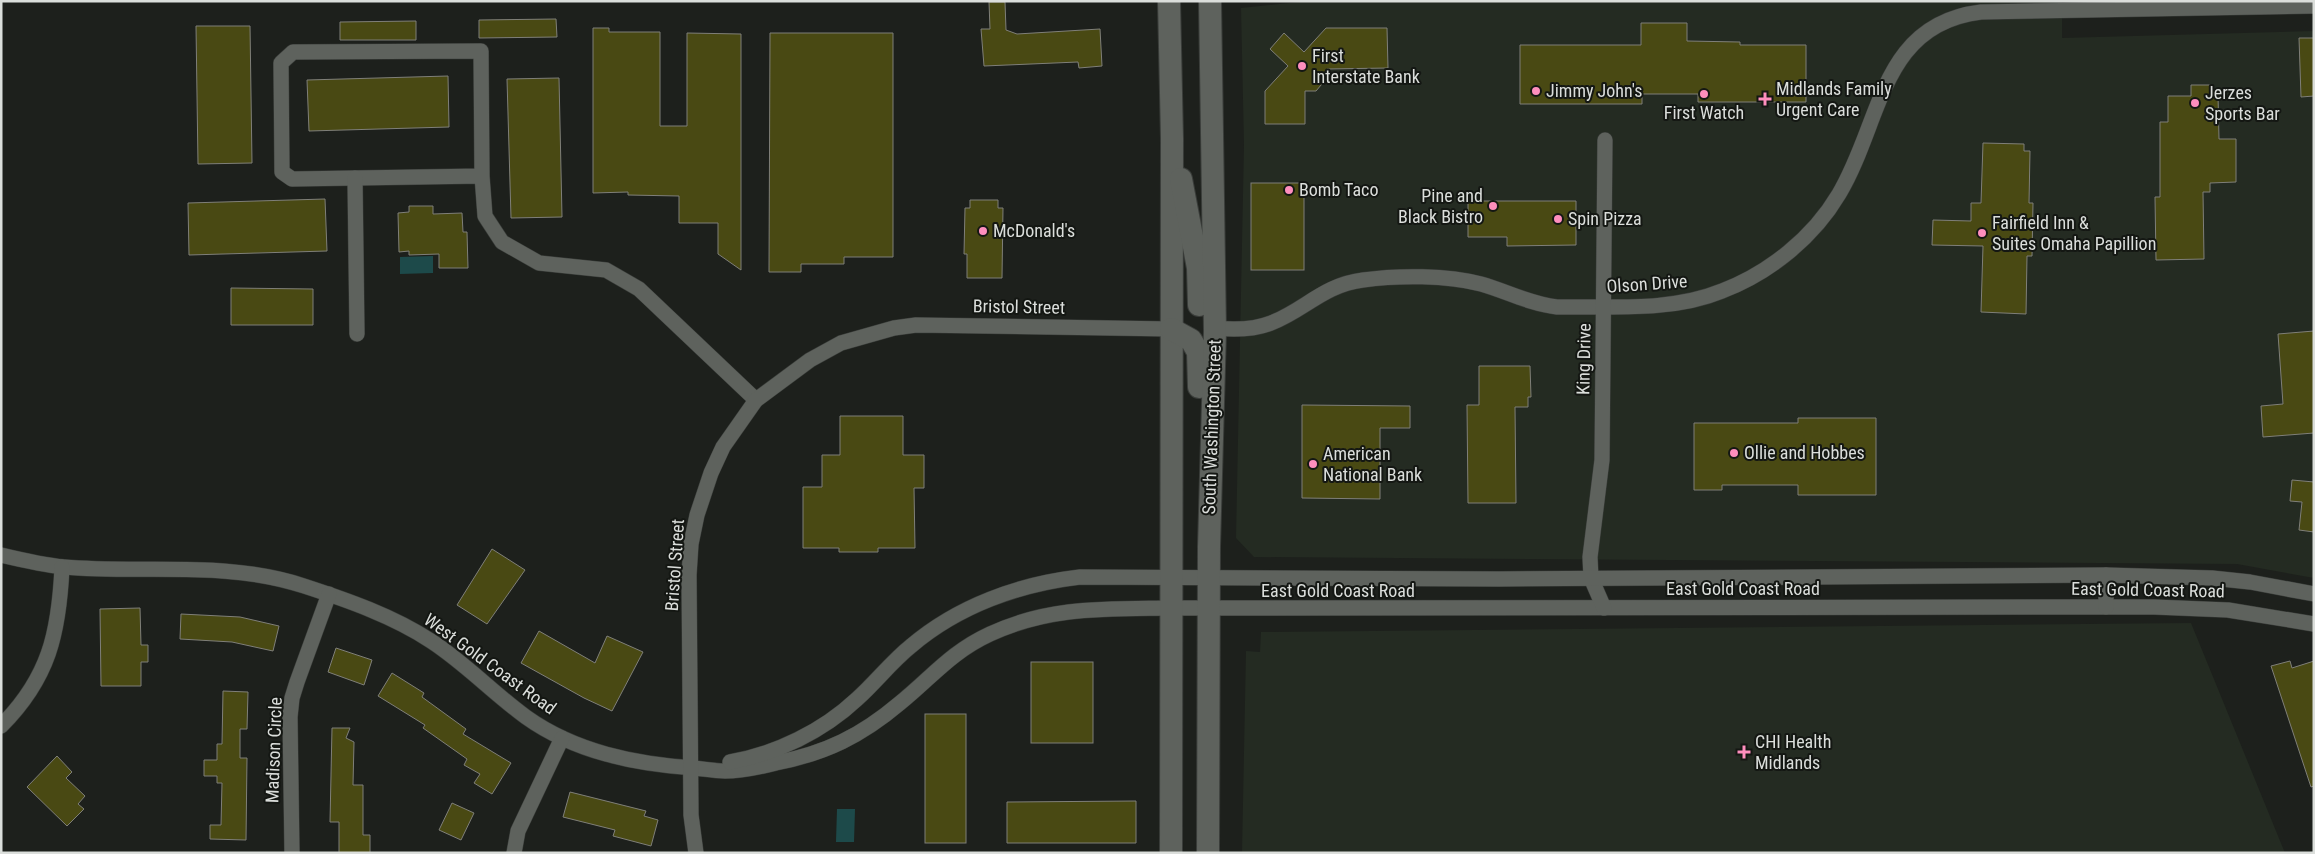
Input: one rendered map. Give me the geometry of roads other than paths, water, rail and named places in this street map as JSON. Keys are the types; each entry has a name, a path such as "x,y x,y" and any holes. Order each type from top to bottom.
{"main road":[{"path":"1169,1 1172,139 1171,853"},
{"name":"South Washington Street","path":"1208,853 1210,490 1215,328 1210,1"},
{"path":"1172,139 1187,203 1198,268 1199,312 1204,323 1215,328"},
{"path":"1171,329 1191,340 1198,352 1200,472 1210,490"}],"street":[{"name":"Olson Drive","path":"1215,328 1243,329 1272,322 1323,292 1337,286 1364,280 1422,278 1460,280 1482,284 1542,305 1662,305 1720,292 1746,281 1770,267 1806,236 1826,214 1850,174 1889,78 1899,60 1912,42 1940,23 1965,14 1981,12 2314,6"},
{"path":"482,176 292,179 282,172 281,63 293,52 481,51 482,176 485,216 502,242 539,263 606,270 639,289 756,400"},
{"name":"King Drive","path":"1580,608 1591,578 1591,547 1602,460 1605,140"},
{"path":"355,178 357,334"},
{"name":"Bristol Street","path":"696,853 692,833 689,575 691,544 697,515 711,473 723,447 756,400 810,360 842,343 894,328 942,325 1171,329"},
{"name":"West Gold Coast Road","path":"1,555 62,567 212,569 270,577 329,594 381,615 432,642 527,717 562,738 590,749 639,763 726,771 774,764 825,750 852,738 875,723 901,702 946,660 988,635 1016,623 1044,615 1070,611 1171,608"},
{"path":"1,726 18,709 36,684 48,658 59,607 62,567"},
{"path":"2106,576 2106,607"},
{"name":"East Gold Coast Road","path":"1171,577 2106,576 2212,578 2250,582 2314,594"},
{"name":"West Gold Coast Road","path":"691,768 737,761 767,753 804,736 831,720 858,699 911,646 938,625 1006,593 1035,583 1080,577 1171,577"},
{"name":"King Drive","path":"1591,578 1604,608"},
{"name":"Madison Circle","path":"292,853 290,727 292,698 329,594"},
{"name":"East Gold Coast Road","path":"1171,608 2106,607 2228,610 2314,624"},
{"path":"514,853 518,831 562,738"}],"water":[{"path":"433,256 433,273 400,274 400,257"},
{"path":"837,809 855,809 854,842 836,842"}],"place":[{"name":"First Interstate Bank","path":"1302,66"},
{"name":"Jimmy John's","path":"1536,91"},
{"name":"First Watch","path":"1704,94"},
{"name":"Midlands Family Urgent Care","path":"1765,99"},
{"name":"Jerzes Sports Bar","path":"2195,103"},
{"name":"Bomb Taco","path":"1289,190"},
{"name":"Pine and Black Bistro","path":"1493,206"},
{"name":"Spin Pizza","path":"1558,219"},
{"name":"McDonald's","path":"983,231"},
{"name":"Fairfield Inn & Suites Omaha Papillion","path":"1982,233"},
{"name":"Ollie and Hobbes","path":"1734,453"},
{"name":"American National Bank","path":"1313,464"},
{"name":"CHI Health Midlands","path":"1744,752"}]}
